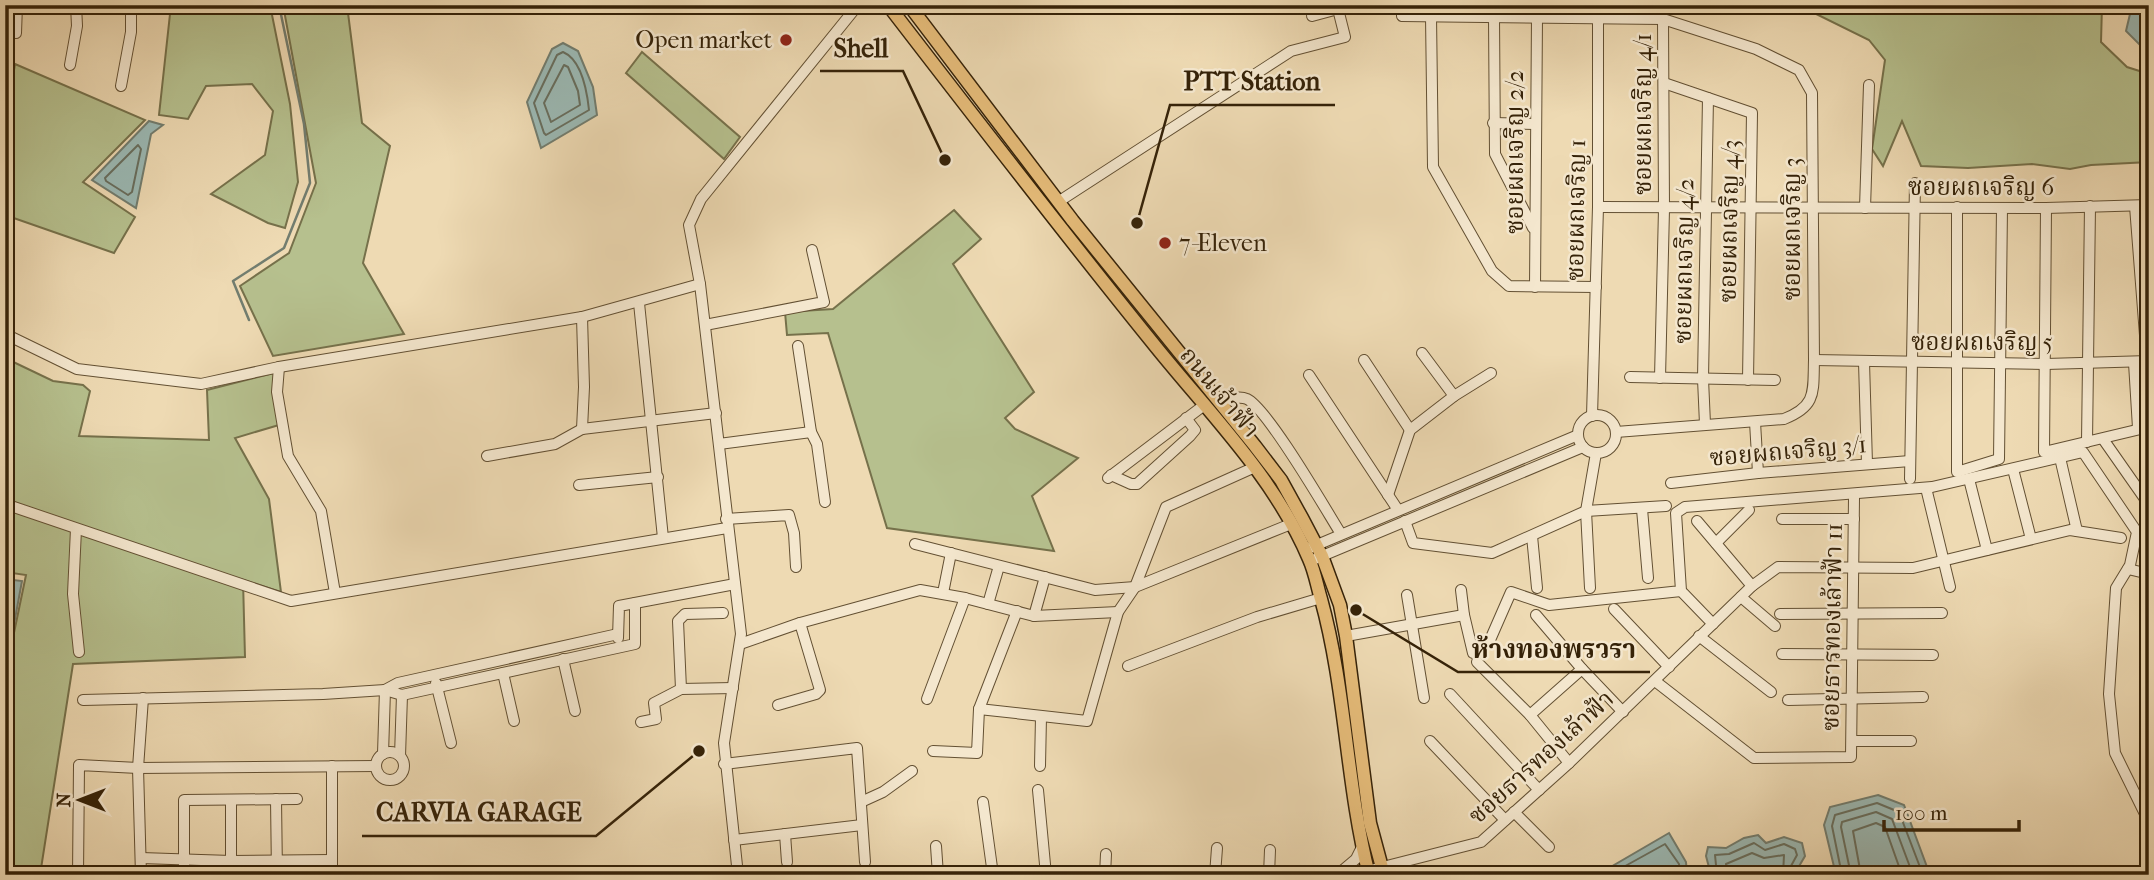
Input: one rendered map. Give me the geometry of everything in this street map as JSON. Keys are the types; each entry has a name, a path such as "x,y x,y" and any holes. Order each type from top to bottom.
{"main road":[{"name":"ถนนเจ้าฟ้า","path":"888,5 1004,158 1255,467 1314,553 1321,598 1332,640 1349,764 1368,873"},
{"name":"ถนนเจ้าฟ้า","path":"909,5 1058,202 1281,480 1340,605 1370,823 1383,871"}],"street":[{"path":"16,33 17,5"},
{"path":"70,65 77,26 76,5"},
{"path":"121,86 131,32 131,5"},
{"path":"738,875 724,764 724,743 741,634 705,324 690,225 701,199 859,5"},
{"path":"1515,17 1516,5"},
{"path":"1560,5 1560,18"},
{"name":"ซอยผถเจริญ 1","path":"1592,416 1598,207 1598,5"},
{"path":"1058,202 1291,51 1345,37 1338,7 1312,16"},
{"name":"ซอยผถเจริญ 3","path":"1403,10 1431,16 1471,11 1493,17 1663,19 1756,49 1799,69 1812,93 1812,396 1801,413 1784,419 1616,432"},
{"path":"1431,16 1433,167 1492,271 1509,285 1596,287"},
{"path":"1493,17 1495,154 1535,232"},
{"name":"ซอยผถเจริญ 2/2","path":"1535,287 1537,17"},
{"name":"ซอยผถเจริญ 4/1","path":"1660,379 1664,209 1663,19"},
{"name":"ซอยผถเจริญ 4/3","path":"1664,83 1752,113 1748,380"},
{"path":"1865,208 1869,85"},
{"name":"ซอยผถเจริญ 4/2","path":"1705,424 1703,379 1708,99"},
{"path":"1493,123 1535,124"},
{"path":"1910,479 1915,183"},
{"name":"ซอยผถเจริญ 6","path":"1813,208 2149,205"},
{"path":"2087,442 2090,206"},
{"path":"2135,206 2148,361"},
{"name":"ซอยผถเจริญ 4/1","path":"1598,207 1813,208"},
{"path":"1957,207 1957,472 1999,459 2002,208"},
{"path":"2046,208 2044,452 2143,428 2134,363"},
{"path":"705,324 824,302 812,250"},
{"path":"5,334 77,369 201,384 279,367 582,317 700,284"},
{"path":"639,303 663,538"},
{"path":"582,317 582,429"},
{"path":"798,346 825,502"},
{"path":"1422,353 1454,396"},
{"path":"1364,360 1410,430"},
{"name":"ซอยผถเงริญ 5","path":"1814,360 1957,363 2148,361"},
{"path":"1864,362 1867,464"},
{"path":"279,367 278,392 288,456 321,511 335,593"},
{"path":"1388,495 1410,430 1454,396 1491,373"},
{"path":"1309,374 1398,510"},
{"path":"1630,377 1775,380"},
{"path":"1220,402 1241,398 1256,407 1273,428 1341,534"},
{"path":"1186,418 1195,430 1137,484 1109,477 1186,418 1203,406"},
{"path":"486,456 555,444 582,429 716,413"},
{"path":"1592,416 1605,417 1614,426 1616,439 1608,450 1596,453 1583,447 1578,435 1581,425 1592,416"},
{"path":"1755,422 1758,473"},
{"path":"719,444 811,432"},
{"path":"1314,553 1341,534 1578,435"},
{"path":"2104,439 2145,499"},
{"path":"1314,553 1405,521 1583,447"},
{"path":"1461,590 1473,653 1490,640 1511,592 1549,605 1681,591 1676,513 1685,507 1932,486 2082,452 2137,532 2128,569 2116,588 2109,694 2115,753 2146,805 2149,822"},
{"path":"1591,588 1586,511 1596,453"},
{"name":"ซอยผถเจริญ 3/1","path":"1671,484 1758,473 1910,461"},
{"path":"2061,462 2077,531"},
{"path":"979,709 1087,721 1118,612 1135,587 1166,507 1255,467"},
{"path":"2014,473 2031,539"},
{"path":"579,485 658,477"},
{"path":"1970,483 1987,550"},
{"path":"1927,492 1950,587"},
{"name":"ซอยธารทองเล้าฟ้า 11","path":"1655,681 1754,758 1851,757 1854,498"},
{"path":"5,505 291,601 789,515 794,533 796,566"},
{"path":"1405,521 1413,543 1492,553 1586,511 1666,506"},
{"path":"1642,509 1648,578"},
{"path":"1716,544 1749,510"},
{"path":"1782,519 1854,519"},
{"path":"1697,522 1752,586"},
{"path":"915,544 1095,590 1135,587 1292,524"},
{"path":"76,529 73,594 79,652"},
{"path":"1855,569 1913,568 2070,530 2121,538"},
{"path":"1532,536 1536,588"},
{"path":"943,593 951,553"},
{"path":"988,604 999,566"},
{"name":"ซอยธารทองเล้าฟ้า","path":"1368,873 1481,842 1623,712 1752,586 1778,566 1855,569"},
{"path":"2128,569 2149,574"},
{"path":"1034,616 1045,577"},
{"path":"618,647 619,606 734,584"},
{"path":"740,644 800,623 920,590 965,598 1034,616 1118,612"},
{"path":"1683,593 1713,624"},
{"path":"1407,595 1424,698"},
{"path":"1741,597 1775,626"},
{"path":"927,699 965,598"},
{"path":"1129,666 1257,617 1321,598"},
{"path":"83,700 385,690 402,695 635,644 635,603"},
{"path":"1614,609 1669,667"},
{"path":"933,751 977,753 979,709 1017,611"},
{"path":"681,689 678,621 685,614 723,613"},
{"path":"1780,614 1942,613"},
{"path":"1346,636 1464,615"},
{"path":"1536,615 1623,712"},
{"path":"778,705 816,694 820,690 800,623"},
{"path":"385,690 398,684 618,634"},
{"path":"1699,636 1771,692"},
{"path":"1782,654 1933,655"},
{"path":"563,659 575,711"},
{"path":"1477,662 1530,715 1569,763"},
{"path":"1530,715 1583,669"},
{"path":"503,673 513,721"},
{"path":"435,676 451,743"},
{"path":"641,722 656,719 654,703 681,689 733,688"},
{"path":"385,690 383,754 376,766 384,779 396,779 404,768 400,756 402,695"},
{"path":"1450,694 1539,790"},
{"path":"1788,700 1923,697"},
{"path":"141,875 138,768 143,698"},
{"path":"1040,766 1041,717"},
{"path":"1430,741 1505,820"},
{"path":"1852,741 1911,741"},
{"path":"724,764 858,748 866,862"},
{"path":"383,754 392,752 400,756"},
{"path":"78,875 79,765 138,768 376,766"},
{"path":"332,766 332,875"},
{"path":"861,802 883,792 912,771"},
{"path":"1038,790 1045,875"},
{"path":"276,799 277,875"},
{"path":"184,875 184,800 297,799"},
{"path":"231,800 231,875"},
{"path":"983,802 993,875"},
{"path":"1514,812 1549,847"},
{"path":"734,840 862,825"},
{"path":"785,834 787,862"},
{"path":"1337,875 1356,859 1363,845"},
{"path":"936,846 938,875"},
{"path":"1215,875 1217,848"},
{"path":"1269,875 1270,849"},
{"path":"1105,854 1105,875"},
{"path":"141,858 332,860"}],"green space":[{"path":"171,5 270,5 290,104 298,182 285,228 268,223 211,194 265,155 273,111 252,84 206,86 188,119 159,115"},
{"path":"283,5 347,5 362,123 390,146 363,263 404,334 273,356 240,286 289,253 316,183"},
{"path":"1798,5 2102,5 2101,42 2127,67 2149,74 2149,162 2091,165 2070,169 2032,164 1968,168 1921,166 1902,121 1883,166 1872,149 1885,60 1869,40"},
{"path":"642,52 740,137 724,159 626,73"},
{"path":"15,64 145,120 83,182 135,217 114,253 5,215 5,122"},
{"path":"954,210 981,239 953,264 1034,392 1005,418 1015,429 1078,458 1032,496 1054,551 887,528 828,333 787,335 785,312 833,309"},
{"path":"5,358 53,381 83,385 90,391 79,436 209,440 207,390 274,373 279,425 235,438 269,499 281,592 243,580 245,657 73,664 40,875 5,875 5,676 26,575 5,572"}],"water":[{"path":"2138,5 2149,5 2149,51 2126,31 2130,14"},
{"path":"563,43 578,51 593,87 597,115 541,148 527,102 552,49"},
{"path":"149,121 163,125 151,134 136,208 92,180"},
{"path":"5,579 22,581 8,657 5,656"},
{"path":"1878,795 1904,805 1930,875 1836,875 1824,825 1830,807"},
{"path":"1669,833 1686,862 1687,875 1597,875"},
{"path":"1758,835 1766,843 1784,837 1802,843 1805,856 1798,868 1798,875 1711,875 1706,856 1708,847 1726,848 1744,838"}],"waterway":[{"path":"249,320 233,281 284,248 310,183 304,124 279,5"}],"place":[{"name":"Open market","path":"786,40"},
{"name":"Shell","path":"945,160"},
{"name":"PTT Station","path":"1137,223"},
{"name":"7-Eleven","path":"1165,243"},
{"name":"ห้างทองพรวรา","path":"1356,610"},
{"name":"CARVIA GARAGE","path":"699,751"}]}
